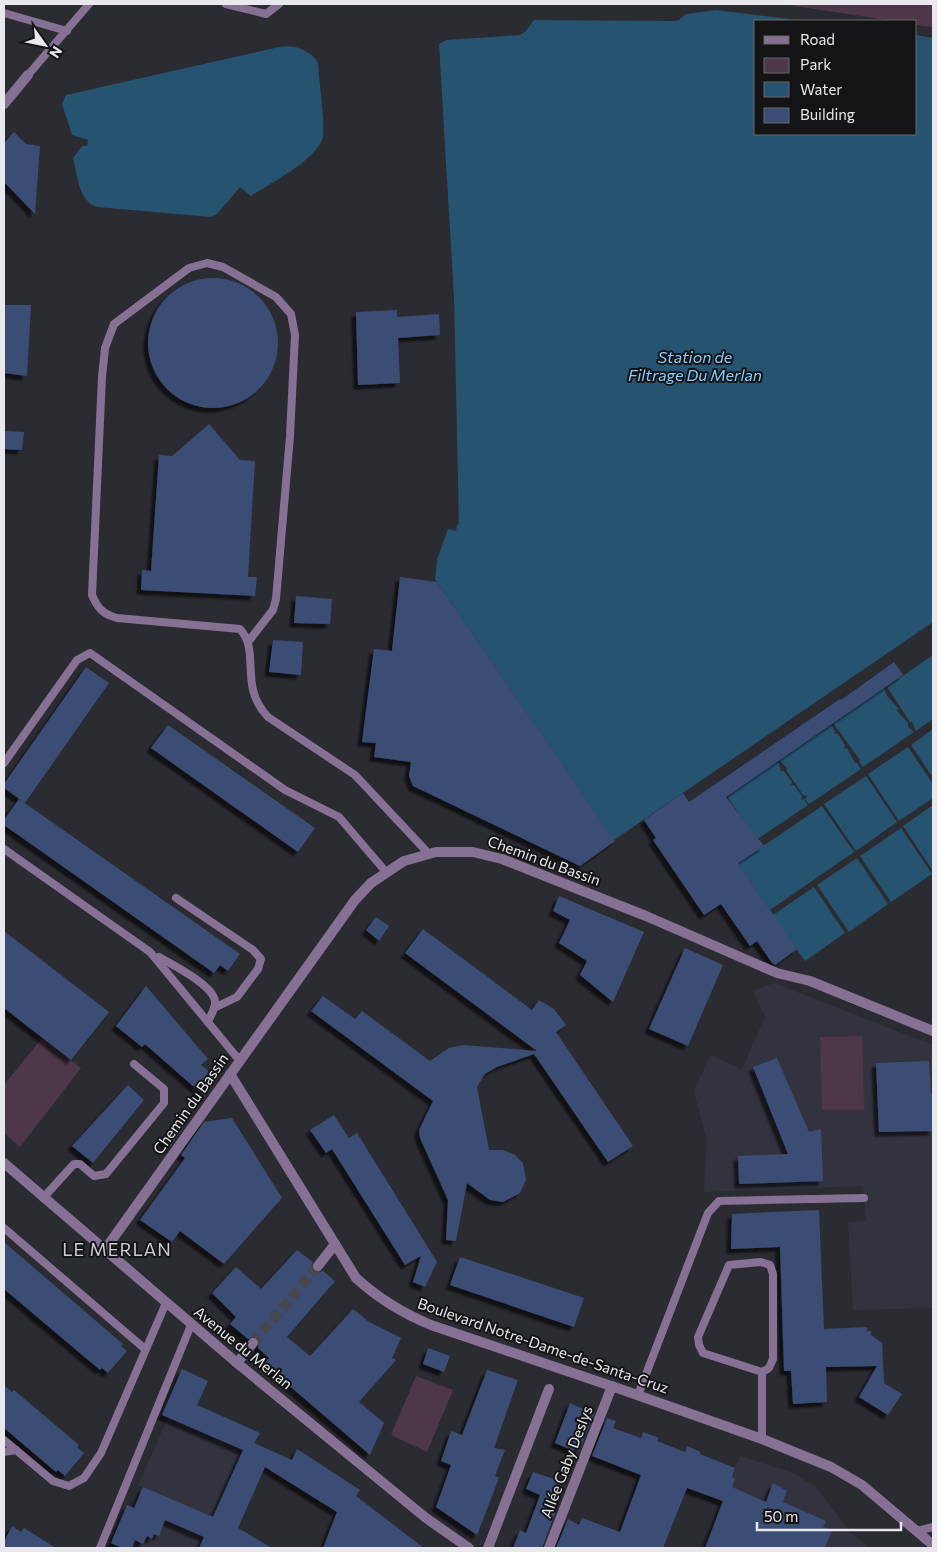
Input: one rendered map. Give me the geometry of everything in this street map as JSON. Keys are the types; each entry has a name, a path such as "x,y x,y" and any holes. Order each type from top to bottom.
{"street":[{"path":"4,104 28,75"},
{"name":"Chemin du Bassin","path":"104,1251 355,900 371,883 386,872 404,861 429,854 457,850 502,859 646,916 777,973 810,981 933,1031"},
{"name":"Boulevard Notre-Dame-de-Santa-Cruz","path":"230,1074 356,1278 375,1296 401,1313 431,1325 762,1439 830,1467 862,1485 933,1545"},
{"name":"Avenue du Merlan","path":"4,1164 237,1363 426,1518 469,1548"},
{"path":"318,1266 335,1244"},
{"path":"237,1363 253,1343"},
{"name":"Allée Gaby Deslys","path":"550,1548 612,1386"},
{"path":"488,1548 549,1389"}],"lane":[{"path":"28,75 89,4"},
{"path":"226,4 266,14 279,4"},
{"path":"4,13 67,31"},
{"path":"248,642 273,610 276,599 290,436 294,323 284,304 276,297 223,267 207,264 197,265 188,268 114,324 109,333 102,377 92,595 97,607 111,616 240,629 248,642 250,679 258,707 268,717 355,775 429,854"},
{"path":"4,763 76,660 90,653 285,790 339,817 386,872"},
{"path":"4,849 150,952 204,985 214,996 214,1008 208,1022"},
{"path":"176,898 253,950 261,959 258,969 236,997 214,1008"},
{"path":"150,952 240,1061"},
{"path":"43,1198 74,1164 80,1164 94,1176 106,1174 164,1103 164,1089 134,1064"},
{"path":"638,1395 708,1213 720,1201 864,1198"},
{"path":"4,1228 145,1349"},
{"path":"761,1262 770,1265 773,1274 773,1360 769,1368 762,1372 703,1352 699,1345 698,1337 729,1265 761,1262"},
{"path":"4,1440 53,1481 69,1486 84,1478 101,1453 166,1303"},
{"path":"100,1548 191,1324"},
{"path":"762,1372 762,1439"},
{"path":"4,1452 16,1450"},
{"path":"917,1531 933,1527"}],"shaded area":[{"path":"774,983 933,1045 933,1308 853,1310 848,1222 866,1221 863,1186 704,1192 707,1140 694,1092 710,1055 742,1069 765,1017 753,991"},
{"path":"182,1369 208,1381 197,1405 260,1433 255,1443 272,1451 229,1548 113,1548 114,1544 111,1543 127,1505 134,1507 143,1487 138,1486 168,1417 160,1413"},
{"path":"740,1456 791,1472 815,1486 850,1532 870,1548 705,1548"}],"green space":[{"path":"782,4 933,4 933,27 917,25 917,20 886,20"},
{"path":"862,1036 864,1110 822,1110 820,1037"},
{"path":"42,1038 81,1068 20,1147 4,1133 4,1085"},
{"path":"416,1376 453,1390 427,1452 391,1435"}],"water":[{"name":"Station de Filtrage Du Merlan","path":"716,10 797,20 754,20 754,135 917,135 917,35 933,38 933,622 614,840 435,579 437,560 448,529 456,531 459,524 454,298 439,44 446,40 520,35 526,31 534,20 674,21 679,20 686,14"},
{"path":"290,46 307,51 318,63 323,111 323,136 313,153 293,170 251,196 240,187 217,214 211,217 97,207 86,199 80,187 73,158 82,146 87,146 88,140 72,135 62,104 66,95"},
{"path":"933,655 933,719 916,731 912,722 910,722 887,687"},
{"path":"884,688 887,696 898,708 897,711 908,723 908,727 914,732 863,767 833,723"},
{"path":"831,725 835,731 834,733 838,734 845,745 844,749 847,748 855,763 861,769 809,804 805,799 807,796 803,795 786,770 787,768 779,760"},
{"path":"933,729 933,778 911,745"},
{"path":"908,747 933,784 933,798 899,821 868,774"},
{"path":"778,761 781,771 784,771 792,782 791,785 794,785 802,796 801,800 804,799 808,805 756,840 752,835 754,833 727,796"},
{"path":"866,776 897,822 856,851 824,804"},
{"path":"933,805 933,871 903,826"},
{"path":"822,806 854,852 770,910 738,863"},
{"path":"901,828 932,874 891,902 860,856"},
{"path":"857,858 888,904 849,932 817,885"},
{"path":"814,887 845,933 805,961 773,915"}],"building":[{"path":"14,132 26,144 40,146 35,214 4,182 4,143"},
{"path":"213,278 238,283 259,297 273,318 278,343 273,368 259,389 238,403 213,408 188,403 167,389 153,368 148,343 153,318 167,297 188,283"},
{"path":"4,305 31,305 27,376 4,373"},
{"path":"397,310 397,317 439,314 440,335 398,338 400,383 358,385 356,312"},
{"path":"209,424 240,460 255,461 248,577 257,577 255,596 141,590 142,570 151,571 159,455 172,456"},
{"path":"4,431 24,432 22,450 4,449"},
{"path":"400,577 437,582 615,841 580,866 413,786 409,776 411,762 374,757 376,743 362,742 374,649 392,651"},
{"path":"296,596 332,599 330,624 294,623"},
{"path":"273,640 303,642 301,675 269,672"},
{"path":"894,662 903,675 726,797 764,846 738,863 797,949 775,965 757,941 750,946 721,904 704,915 653,840 656,838 644,820 683,793 689,802"},
{"path":"86,667 109,683 25,803 4,788 4,784"},
{"path":"168,725 315,828 298,852 151,748"},
{"path":"19,799 240,954 228,971 220,965 214,973 4,825 4,820"},
{"path":"559,896 644,932 613,1002 580,975 587,961 559,943 570,920 553,911"},
{"path":"376,917 389,926 379,941 366,930"},
{"path":"423,929 532,1010 539,1000 554,1009 566,1025 556,1032 633,1146 608,1162 534,1054 497,1067 485,1074 477,1087 489,1150 503,1150 515,1155 523,1163 526,1180 520,1193 503,1202 490,1200 467,1183 456,1241 446,1240 448,1200 420,1138 419,1130 433,1101 311,1011 323,996 355,1019 362,1011 430,1061 449,1048 464,1045 537,1051 405,953"},
{"path":"4,931 109,1012 71,1060 4,1008"},
{"path":"685,948 723,965 688,1046 649,1029"},
{"path":"146,986 208,1059 201,1065 215,1076 202,1094 145,1044 142,1047 116,1026"},
{"path":"777,1058 809,1132 821,1129 823,1181 739,1184 738,1156 788,1154 753,1067"},
{"path":"929,1061 931,1094 933,1094 933,1131 879,1132 876,1063"},
{"path":"128,1085 144,1100 93,1163 72,1146"},
{"path":"334,1115 349,1138 357,1133 437,1262 425,1287 413,1282 421,1256 405,1265 332,1149 326,1153 310,1130"},
{"path":"232,1118 282,1198 224,1264 180,1231 172,1242 140,1220 185,1158 181,1155 204,1122"},
{"path":"185,1125 170,1147 162,1141 174,1127"},
{"path":"819,1210 824,1329 867,1327 867,1331 871,1331 871,1335 882,1343 884,1383 902,1394 888,1415 859,1397 877,1366 826,1367 827,1402 793,1404 791,1371 784,1371 780,1247 731,1249 732,1214"},
{"path":"4,1242 123,1344 121,1346 127,1351 108,1373 102,1368 100,1370 4,1289"},
{"path":"297,1250 313,1262 311,1266 313,1271 318,1273 323,1271 335,1281 287,1337 310,1356 353,1309 369,1322 401,1338 392,1358 396,1360 359,1402 384,1423 370,1455 264,1364 269,1358 258,1348 259,1340 254,1336 248,1339 230,1324 236,1317 212,1293 236,1267 261,1289"},
{"path":"460,1257 584,1298 574,1327 450,1285"},
{"path":"428,1348 450,1356 444,1372 423,1364"},
{"path":"182,1369 208,1381 197,1405 260,1433 254,1443 292,1460 297,1449 360,1490 356,1496 424,1548 323,1548 337,1512 265,1467 238,1528 272,1548 199,1548 204,1537 165,1520 159,1536 154,1534 152,1539 147,1536 143,1544 135,1540 132,1548 123,1548 111,1543 127,1505 134,1508 143,1487 213,1517 243,1450 162,1415"},
{"path":"487,1370 518,1380 494,1448 505,1450 495,1476 499,1478 477,1535 436,1507 451,1465 441,1461 451,1431 462,1435"},
{"path":"4,1385 12,1392 14,1390 79,1445 77,1447 84,1453 65,1476 58,1470 56,1472 4,1428"},
{"path":"570,1403 594,1414 579,1451 575,1449 574,1451 555,1443"},
{"path":"607,1418 616,1421 613,1428 641,1438 643,1432 659,1438 657,1441 685,1452 687,1446 701,1452 700,1454 735,1468 732,1477 735,1479 732,1487 766,1502 773,1483 787,1491 783,1502 826,1521 823,1527 832,1530 825,1548 705,1548 723,1501 687,1488 663,1548 556,1548 568,1519 579,1525 582,1518 620,1532 641,1475 592,1456"},
{"path":"533,1472 562,1482 552,1511 555,1513 542,1548 513,1548 520,1530 526,1533 540,1495 526,1489"},
{"path":"12,1526 21,1532 24,1528 56,1548 4,1548 4,1542"}],"tunnel":[{"path":"253,1343 318,1266"}],"district":[{"name":"LE MERLAN","path":"117,1250"}]}
